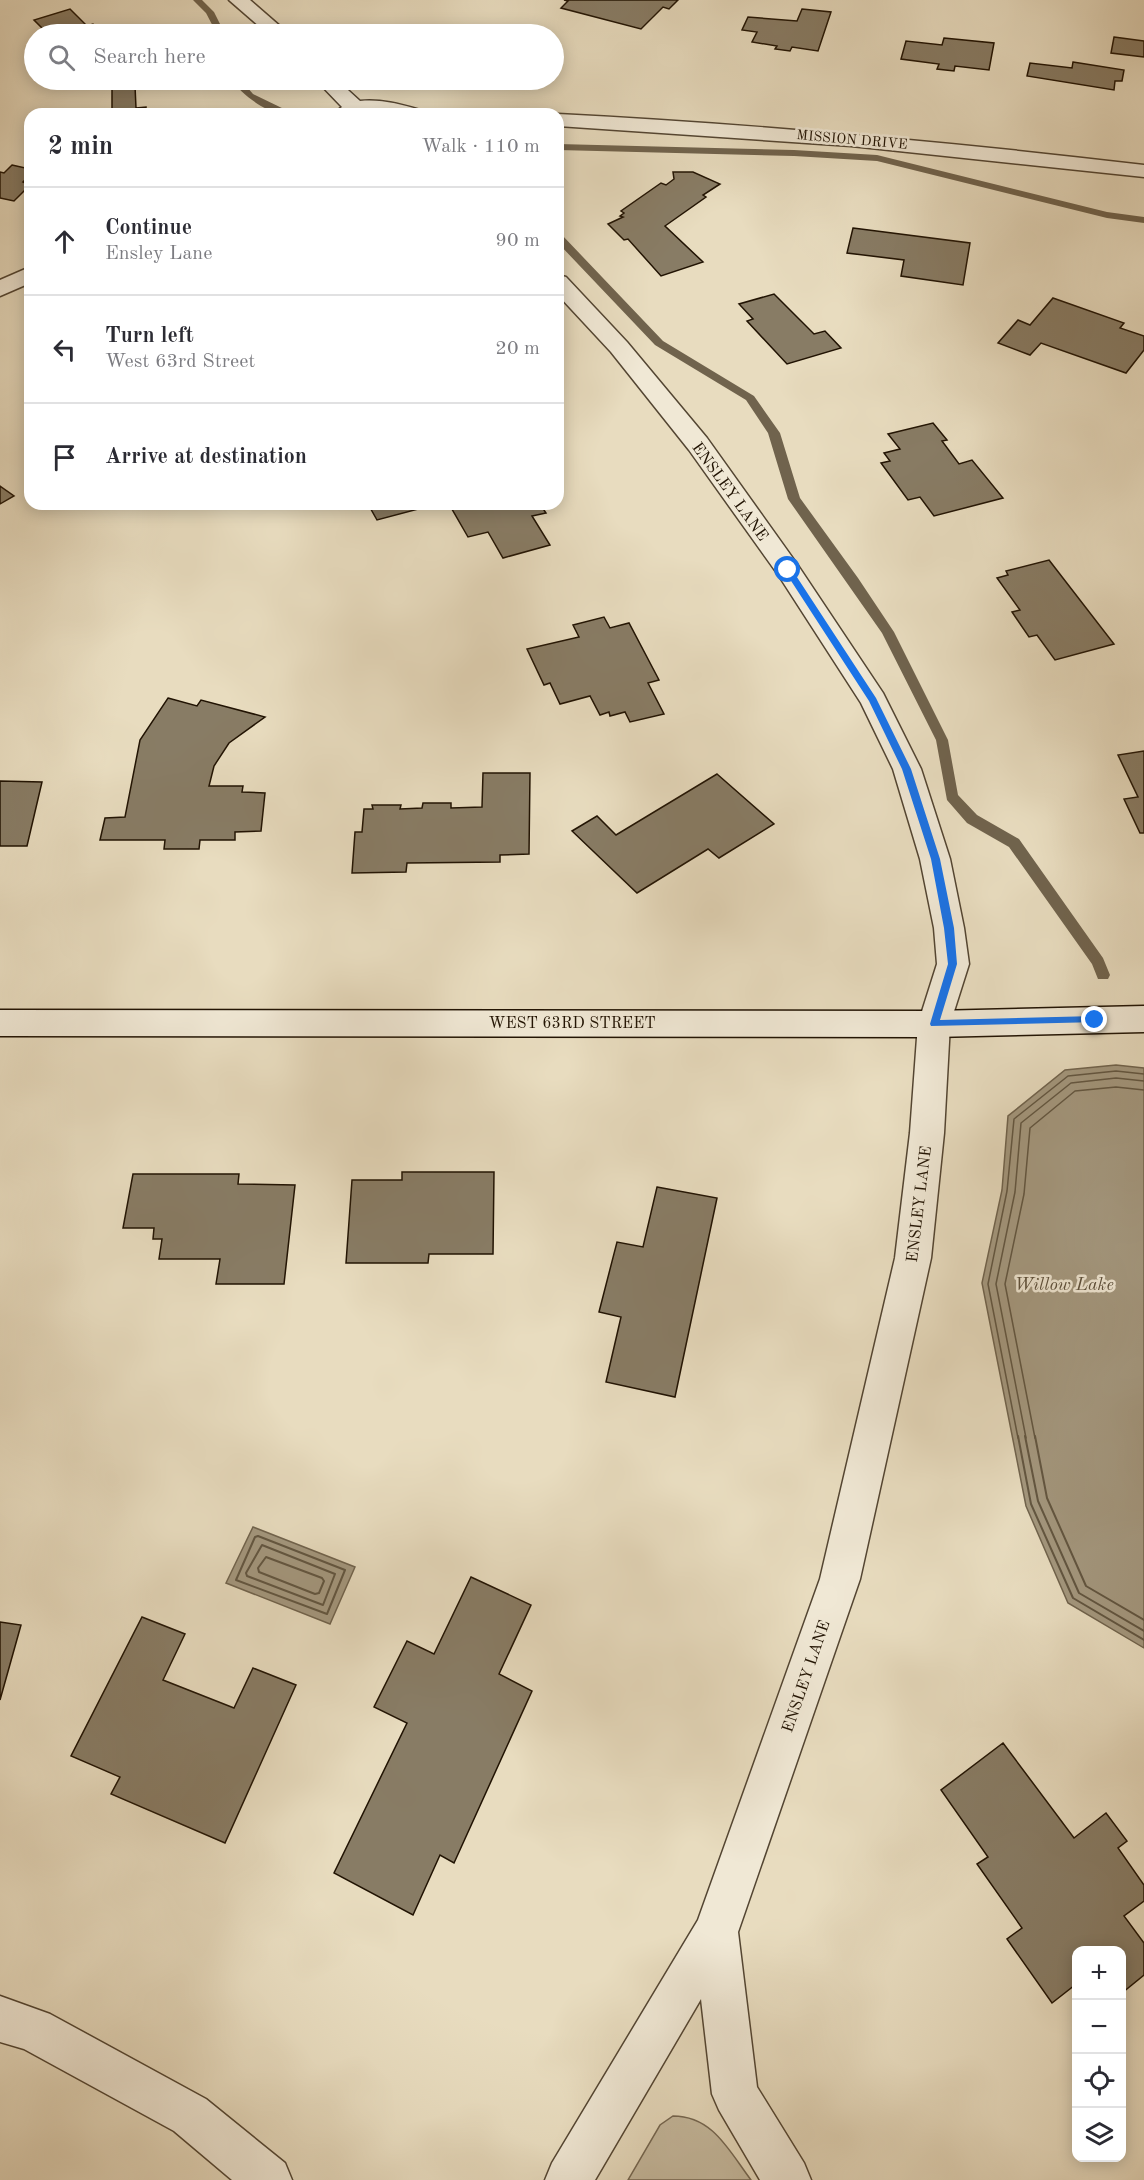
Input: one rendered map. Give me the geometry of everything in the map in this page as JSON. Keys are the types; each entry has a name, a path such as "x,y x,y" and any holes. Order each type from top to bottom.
{"street":[{"path":"238,0 267,24"},
{"path":"333,90 347,108"},
{"name":"MISSION DRIVE","path":"564,120 714,128 872,141 1144,171"},
{"path":"0,289 24,277"},
{"name":"ENSLEY LANE","path":"564,288 618,347 698,444 788,570 873,700 906,769 935,859 949,928 953,964 934,1024 927,1133 913,1258 840,1579 716,1932 569,2180"},
{"name":"WEST 63RD STREET","path":"0,1023 934,1024 1144,1019"},
{"path":"716,1932 735,2094 787,2180"},
{"path":"0,2019 34,2030 190,2115 268,2180"}],"shaded area":[{"path":"673,2116 699,2122 719,2137 751,2180 628,2180 660,2125"}],"water":[{"name":"Willow Lake","path":"1116,1065 1144,1068 1144,1648 1068,1603 1026,1506 982,1283 1002,1190 1008,1116 1065,1070"},
{"path":"253,1527 355,1567 330,1624 226,1583"}],"building":[{"path":"564,0 678,0 669,9 663,7 641,29 561,8 568,1"},
{"path":"70,9 85,24 38,24 34,20"},
{"path":"802,9 831,12 818,51 792,47 790,51 775,49 777,46 752,42 757,32 742,30 748,17 797,21"},
{"path":"1114,37 1144,41 1144,57 1111,53"},
{"path":"944,38 994,43 989,70 955,66 954,71 937,69 939,64 901,59 906,41 942,45"},
{"path":"1073,62 1124,70 1122,81 1115,81 1114,90 1027,76 1030,63 1072,68"},
{"path":"112,90 135,90 136,108 112,108"},
{"path":"12,165 24,168 24,191 14,201 0,198 0,172 4,173"},
{"path":"673,172 693,172 720,184 703,195 706,197 665,226 703,262 661,276 628,239 624,240 608,224 623,217 620,216 624,213 621,211 661,183 666,185 674,179"},
{"path":"853,228 970,243 963,285 901,276 904,260 847,253"},
{"path":"774,294 814,334 825,331 841,348 787,364 747,321 753,319 739,304"},
{"path":"1053,298 1124,323 1120,328 1144,336 1144,350 1126,373 1041,343 1030,355 998,343 1018,320 1030,325"},
{"path":"933,423 947,440 942,441 959,464 972,460 1003,498 934,516 920,497 908,500 881,463 890,461 884,453 900,449 888,434"},
{"path":"0,486 14,496 0,504"},
{"path":"371,510 414,510 377,520"},
{"path":"452,510 544,510 546,513 532,516 550,545 503,558 488,532 468,537"},
{"path":"1049,560 1114,644 1055,660 1037,635 1029,637 1012,612 1020,610 997,578 1008,575 1006,571"},
{"path":"604,617 610,628 629,623 659,680 648,683 664,714 630,722 625,712 610,716 609,712 600,715 590,696 560,704 550,683 544,685 527,649 579,637 573,625"},
{"path":"168,698 197,706 201,700 265,717 229,743 214,766 209,786 243,786 242,792 265,793 261,831 235,832 235,840 200,840 199,849 164,849 165,840 100,840 105,818 125,817 140,740"},
{"path":"1144,751 1144,833 1140,833 1124,799 1138,797 1118,755"},
{"path":"483,773 530,773 529,854 500,855 500,862 407,863 406,872 352,873 355,832 362,832 364,809 373,809 372,805 401,805 400,809 422,808 423,803 451,803 451,808 482,807"},
{"path":"717,774 774,824 719,858 708,849 637,893 572,831 597,816 616,835"},
{"path":"0,781 42,782 27,846 0,846"},
{"path":"402,1172 494,1172 493,1254 429,1254 428,1263 346,1263 352,1180 402,1180"},
{"path":"133,1174 239,1174 238,1184 295,1185 284,1284 216,1284 220,1259 159,1259 162,1239 153,1239 154,1228 123,1228"},
{"path":"657,1187 717,1198 675,1397 606,1382 621,1317 599,1312 617,1242 643,1247"},
{"path":"471,1577 531,1605 499,1674 532,1691 454,1863 440,1855 413,1915 334,1873 407,1723 374,1707 407,1641 434,1654"},
{"path":"142,1617 185,1634 163,1680 234,1708 253,1668 296,1685 225,1843 111,1794 120,1777 71,1756"},
{"path":"0,1622 21,1625 0,1700"},
{"path":"1003,1743 1074,1838 1106,1813 1127,1841 1118,1848 1144,1885 1144,1901 1124,1916 1144,1943 1144,1975 1126,1990 1126,1946 1072,1946 1072,1987 1052,2003 1007,1939 1022,1928 977,1864 988,1857 941,1790"}],"waterway":[{"path":"197,0 210,12 216,24"},
{"path":"244,90 250,96 276,108"},
{"path":"564,147 794,153 877,158 1107,215 1144,220"},
{"path":"564,243 659,343 750,398 774,433 794,499 888,632 942,740 952,796 972,819 1014,843 1098,962 1103,975"}],"route":[{"path":"788,570 873,700 906,769 935,859 949,928 953,964 934,1024 1095,1020"}]}
